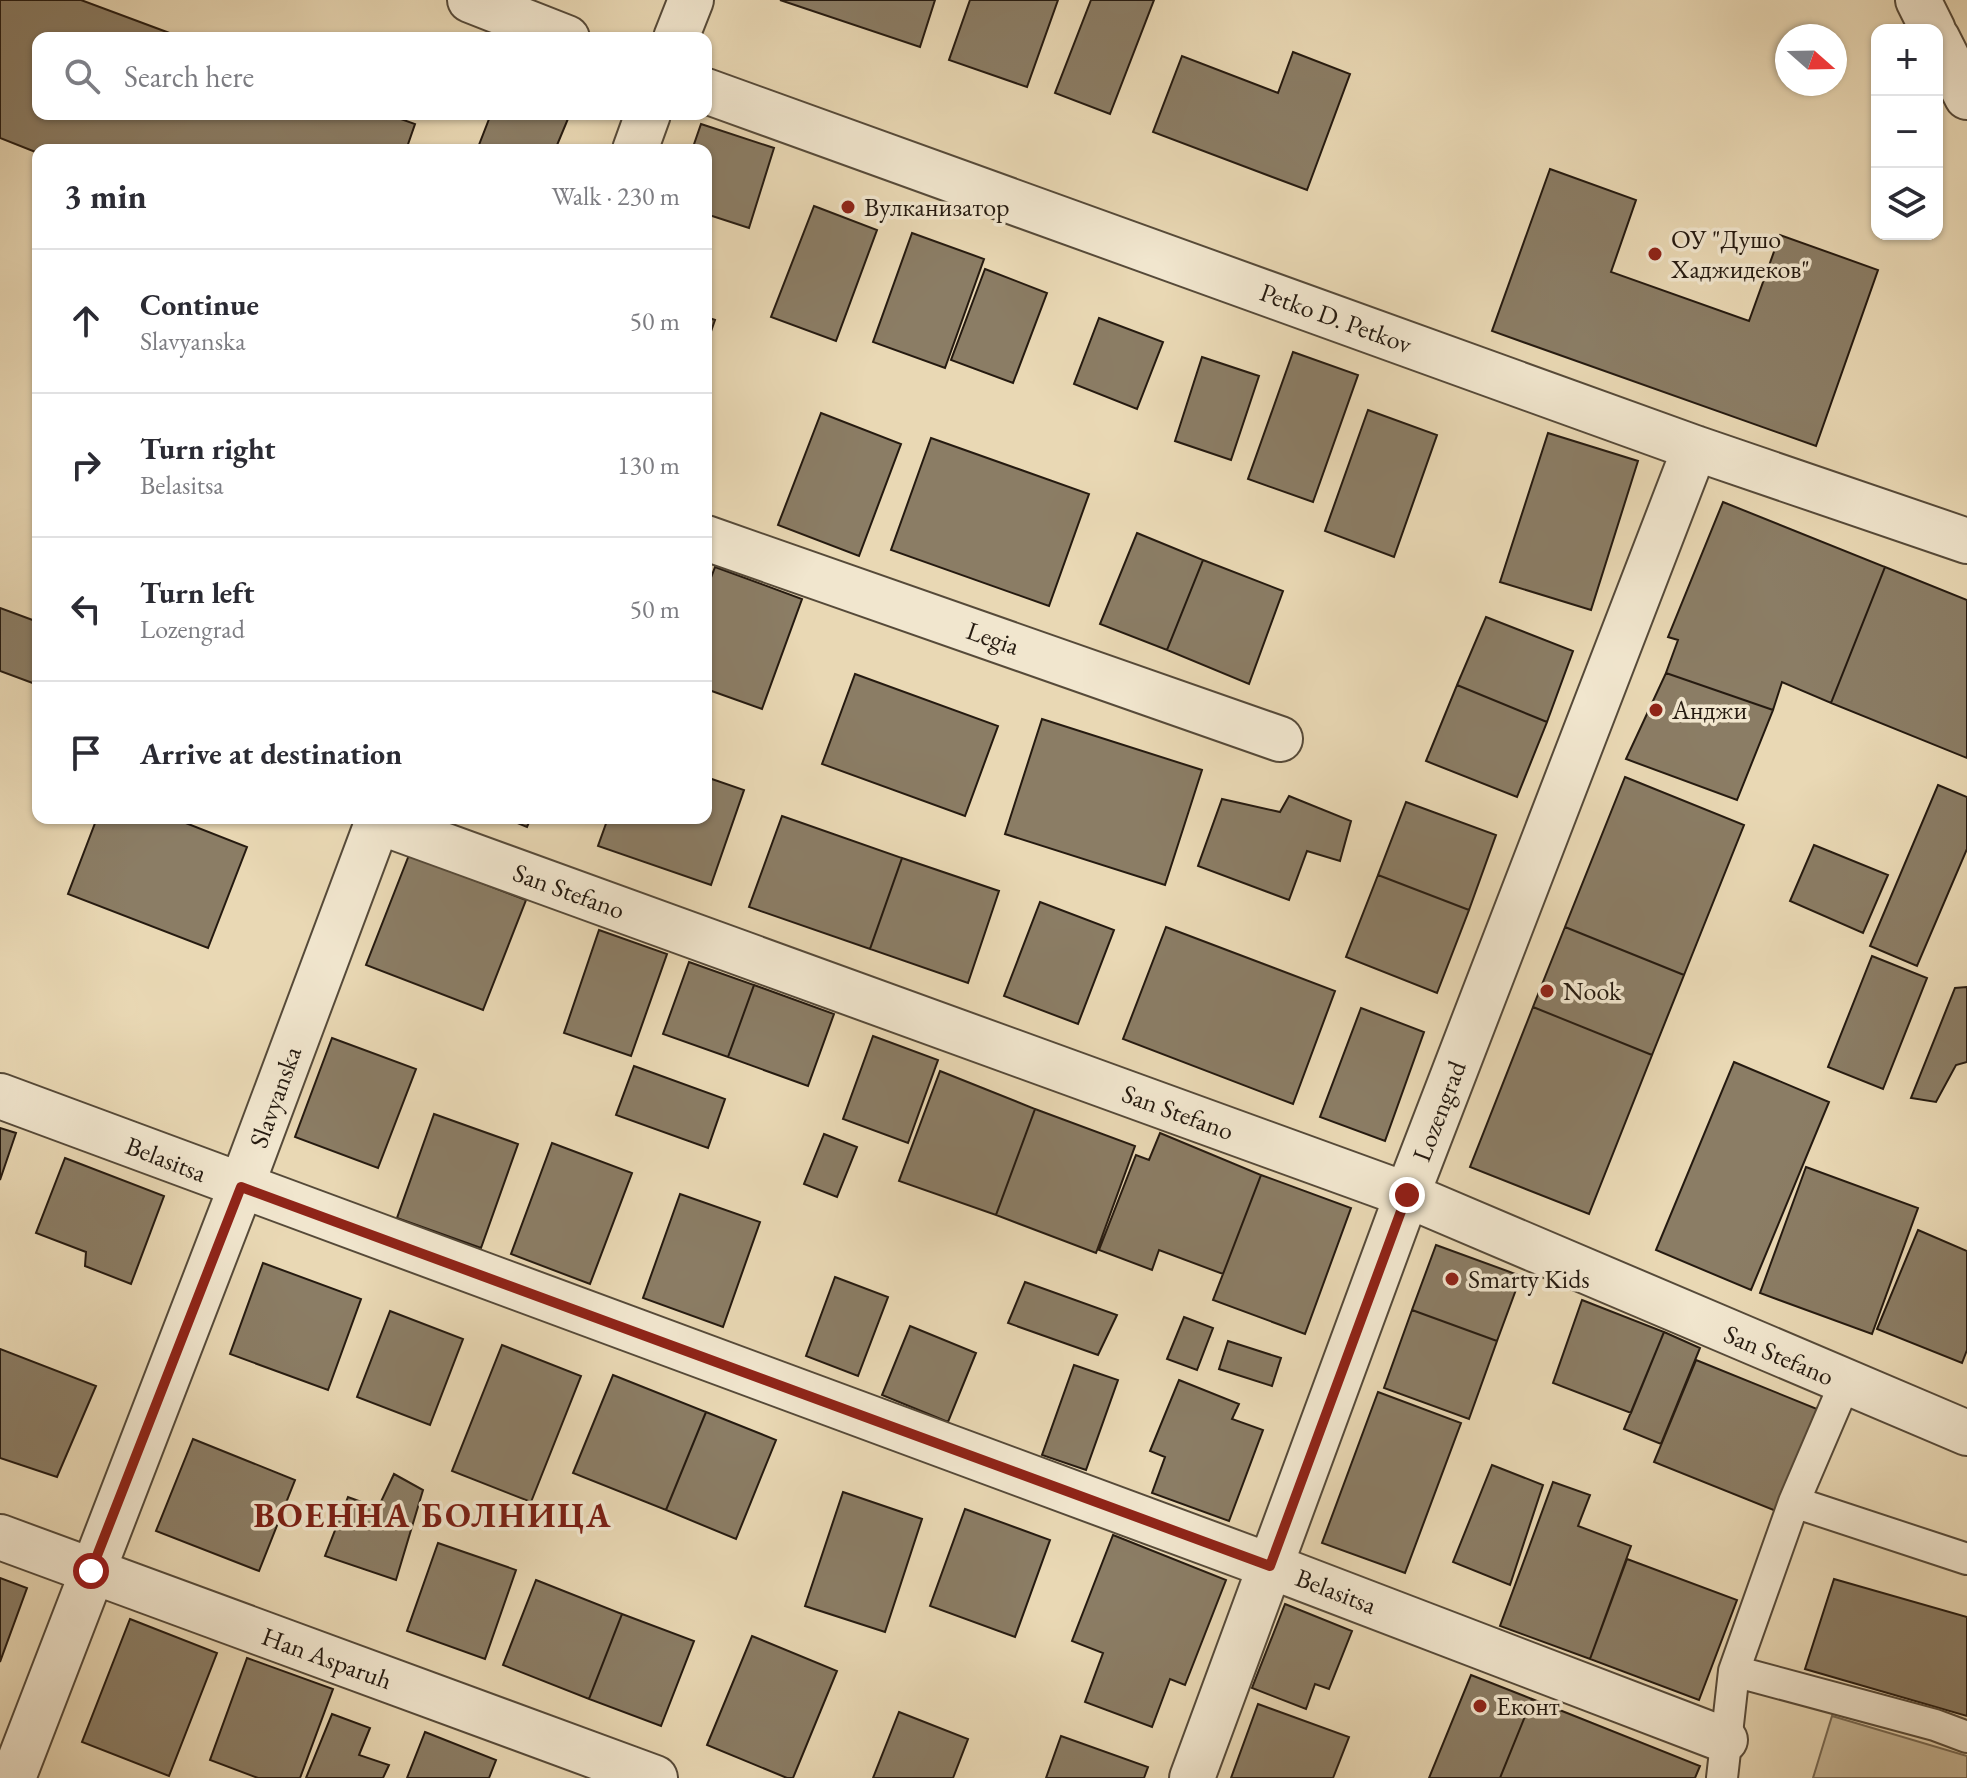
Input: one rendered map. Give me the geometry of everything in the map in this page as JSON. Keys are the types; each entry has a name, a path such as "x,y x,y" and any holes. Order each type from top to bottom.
{"street":[{"path":"470,0 552,32"},
{"path":"678,32 691,0"},
{"path":"1918,0 1930,24"},
{"path":"1943,50 1967,97"},
{"name":"Petko D. Petkov","path":"712,93 1695,448 1967,541"},
{"path":"637,144 646,120"},
{"name":"Lozengrad","path":"1192,1778 1407,1195 1695,448"},
{"name":"Legia","path":"712,540 1280,739"},
{"name":"Slavyanska","path":"13,1778 241,1187 377,824"},
{"name":"San Stefano","path":"389,824 1407,1195 1967,1433"},
{"name":"Belasitsa","path":"0,1096 1270,1566 1724,1759"},
{"name":"Han Asparuh","path":"0,1537 655,1778"}],"lane":[{"path":"1724,1759 1734,1671 1794,1502 1845,1383"},
{"path":"1794,1502 1967,1559"},
{"path":"1734,1671 1935,1725 1967,1737"}],"shaded area":[{"path":"1832,1716 1967,1756 1967,1778 1813,1778"}],"building":[{"path":"0,0 81,0 167,32 32,32 32,120 404,120 415,124 408,144 32,144 32,151 0,138"},
{"path":"780,0 935,0 920,47"},
{"path":"970,0 1058,0 1027,87 949,60"},
{"path":"1091,0 1154,0 1110,114 1055,93"},
{"path":"1293,52 1350,74 1307,190 1153,132 1182,56 1278,93"},
{"path":"489,120 568,120 558,144 479,144"},
{"path":"701,124 774,148 749,228 712,216 712,144 694,144"},
{"name":"ОУ \"Душо Хаджидеков\"","path":"1550,169 1636,200 1611,272 1749,321 1780,235 1878,270 1816,446 1492,331"},
{"path":"814,206 877,230 836,341 771,317"},
{"path":"912,233 984,259 945,368 873,342"},
{"path":"985,269 1047,293 1013,383 951,360"},
{"path":"1099,318 1163,342 1137,409 1074,384"},
{"path":"1293,352 1358,375 1313,502 1248,479"},
{"path":"1202,357 1259,376 1231,460 1175,441"},
{"path":"1368,410 1437,435 1394,557 1325,531"},
{"path":"821,413 901,444 859,556 778,525"},
{"path":"1548,433 1638,461 1591,610 1500,582"},
{"path":"931,438 1089,494 1049,606 891,550"},
{"path":"1723,502 1885,567 1831,703 1782,682 1773,710 1666,673 1678,640 1668,637"},
{"path":"1137,533 1203,560 1167,650 1100,624"},
{"path":"1203,560 1283,591 1249,684 1167,650"},
{"path":"715,567 802,599 762,709 712,691 712,575"},
{"path":"1885,567 1967,600 1967,758 1831,703"},
{"path":"0,608 32,620 32,683 0,671"},
{"path":"1486,617 1573,651 1547,722 1457,685"},
{"path":"1666,673 1773,710 1737,800 1626,759"},
{"path":"855,674 998,726 965,816 822,764"},
{"path":"1457,685 1547,722 1517,797 1426,761"},
{"path":"1042,719 1202,770 1165,885 1005,834"},
{"path":"1625,777 1744,825 1684,975 1565,927"},
{"path":"712,779 744,790 711,885 598,846 606,824 712,824"},
{"path":"1938,785 1967,797 1967,849 1917,966 1870,946"},
{"path":"1289,796 1351,821 1340,861 1307,851 1289,900 1198,866 1222,799 1280,812"},
{"path":"1406,802 1496,835 1469,910 1378,875"},
{"path":"782,816 902,858 870,949 749,907"},
{"path":"95,824 188,824 247,847 208,948 68,894"},
{"path":"1814,845 1888,875 1863,933 1790,901"},
{"path":"409,855 526,900 483,1010 366,965"},
{"path":"902,858 999,891 968,983 870,949"},
{"path":"1378,875 1469,910 1437,993 1346,957"},
{"path":"1040,902 1114,930 1078,1024 1004,996"},
{"path":"1166,927 1335,991 1293,1104 1123,1039"},
{"path":"1565,927 1684,975 1652,1055 1533,1007"},
{"path":"599,930 667,954 631,1056 564,1033"},
{"path":"1872,956 1927,978 1883,1089 1828,1067"},
{"path":"689,962 754,985 728,1057 663,1034"},
{"path":"754,985 834,1014 808,1086 728,1057"},
{"path":"1967,987 1967,1062 1956,1065 1936,1102 1911,1098 1955,988"},
{"path":"1533,1007 1652,1055 1589,1214 1470,1167"},
{"path":"1361,1008 1424,1032 1385,1141 1320,1117"},
{"path":"873,1036 938,1060 908,1143 843,1119"},
{"path":"332,1038 416,1069 378,1168 295,1137"},
{"path":"1734,1062 1829,1102 1751,1290 1656,1250"},
{"path":"634,1066 725,1099 708,1148 616,1115"},
{"path":"940,1071 1035,1109 996,1215 899,1181"},
{"path":"1035,1109 1135,1146 1096,1253 996,1215"},
{"path":"434,1114 518,1144 481,1248 397,1218"},
{"path":"0,1128 16,1133 0,1180"},
{"path":"1160,1133 1261,1175 1223,1274 1159,1250 1152,1270 1099,1250 1136,1155 1149,1160"},
{"path":"824,1134 857,1147 837,1197 804,1184"},
{"path":"552,1143 632,1173 590,1284 511,1254"},
{"path":"65,1158 164,1196 131,1284 85,1266 86,1252 36,1233"},
{"path":"1806,1167 1918,1208 1872,1334 1760,1293"},
{"path":"1261,1175 1351,1208 1305,1334 1213,1300"},
{"path":"680,1194 760,1222 723,1327 643,1298"},
{"path":"1918,1230 1967,1251 1967,1350 1962,1363 1877,1329"},
{"path":"1436,1245 1521,1276 1497,1341 1412,1310"},
{"path":"263,1263 361,1299 328,1390 230,1354"},
{"path":"835,1277 888,1297 858,1376 806,1356"},
{"path":"1025,1282 1117,1315 1098,1355 1008,1323"},
{"path":"1582,1300 1664,1332 1631,1413 1553,1383"},
{"path":"1412,1310 1497,1341 1469,1419 1384,1388"},
{"path":"390,1311 463,1339 430,1425 357,1397"},
{"path":"1184,1317 1213,1328 1197,1370 1167,1359"},
{"path":"910,1326 976,1353 948,1422 882,1395"},
{"path":"1664,1332 1700,1348 1661,1444 1624,1429"},
{"path":"1228,1341 1281,1358 1272,1386 1219,1369"},
{"path":"502,1345 581,1376 531,1502 452,1471"},
{"path":"0,1349 96,1386 57,1477 0,1458"},
{"path":"1696,1360 1817,1409 1776,1511 1654,1462"},
{"path":"1074,1365 1118,1380 1086,1470 1042,1455"},
{"path":"613,1375 706,1412 666,1510 573,1473"},
{"path":"1179,1380 1239,1404 1232,1419 1263,1430 1229,1521 1152,1493 1165,1457 1150,1451"},
{"path":"1378,1392 1461,1423 1405,1573 1322,1543"},
{"path":"706,1412 776,1440 736,1539 666,1510"},
{"path":"193,1439 295,1480 259,1571 156,1531"},
{"path":"1492,1465 1543,1485 1510,1585 1453,1562"},
{"path":"394,1474 423,1490 396,1580 325,1556 348,1497 378,1508"},
{"path":"1553,1482 1590,1495 1578,1526 1631,1546 1590,1659 1500,1626"},
{"path":"843,1492 922,1519 885,1632 805,1606"},
{"path":"965,1509 1050,1540 1015,1637 930,1606"},
{"path":"1113,1535 1226,1580 1185,1685 1170,1679 1152,1727 1085,1702 1103,1653 1072,1641"},
{"path":"438,1543 516,1570 485,1659 407,1631"},
{"path":"1627,1559 1737,1600 1699,1700 1590,1659"},
{"path":"0,1578 27,1588 0,1662"},
{"path":"1834,1579 1967,1617 1967,1716 1805,1669"},
{"path":"536,1580 622,1614 589,1699 503,1665"},
{"path":"1285,1604 1352,1631 1329,1689 1315,1684 1306,1709 1252,1688"},
{"path":"622,1614 694,1641 661,1726 589,1699"},
{"path":"130,1619 217,1653 169,1776 82,1742"},
{"path":"752,1636 837,1671 793,1778 707,1745"},
{"path":"247,1658 333,1689 300,1778 258,1778 210,1760"},
{"path":"1471,1675 1532,1699 1500,1778 1429,1778"},
{"path":"1532,1699 1700,1766 1695,1778 1500,1778"},
{"path":"1258,1704 1349,1737 1333,1778 1231,1778"},
{"path":"899,1712 968,1739 953,1778 873,1778"},
{"path":"332,1714 370,1728 359,1755 389,1765 383,1778 306,1778"},
{"path":"425,1732 496,1760 489,1778 407,1778"},
{"path":"1061,1736 1148,1767 1144,1778 1046,1778"}],"place":[{"name":"Вулканизатор","path":"848,207"},
{"name":"ОУ \"Душо Хаджидеков\"","path":"1655,254"},
{"name":"Анджи","path":"1656,710"},
{"name":"Nook","path":"1547,991"},
{"name":"Smarty Kids","path":"1452,1279"},
{"name":"Еконт","path":"1480,1706"}],"district":[{"name":"ВОЕННА БОЛНИЦА","path":"433,1515"}],"route":[{"path":"91,1571 241,1187 1270,1566 1407,1195"}]}
